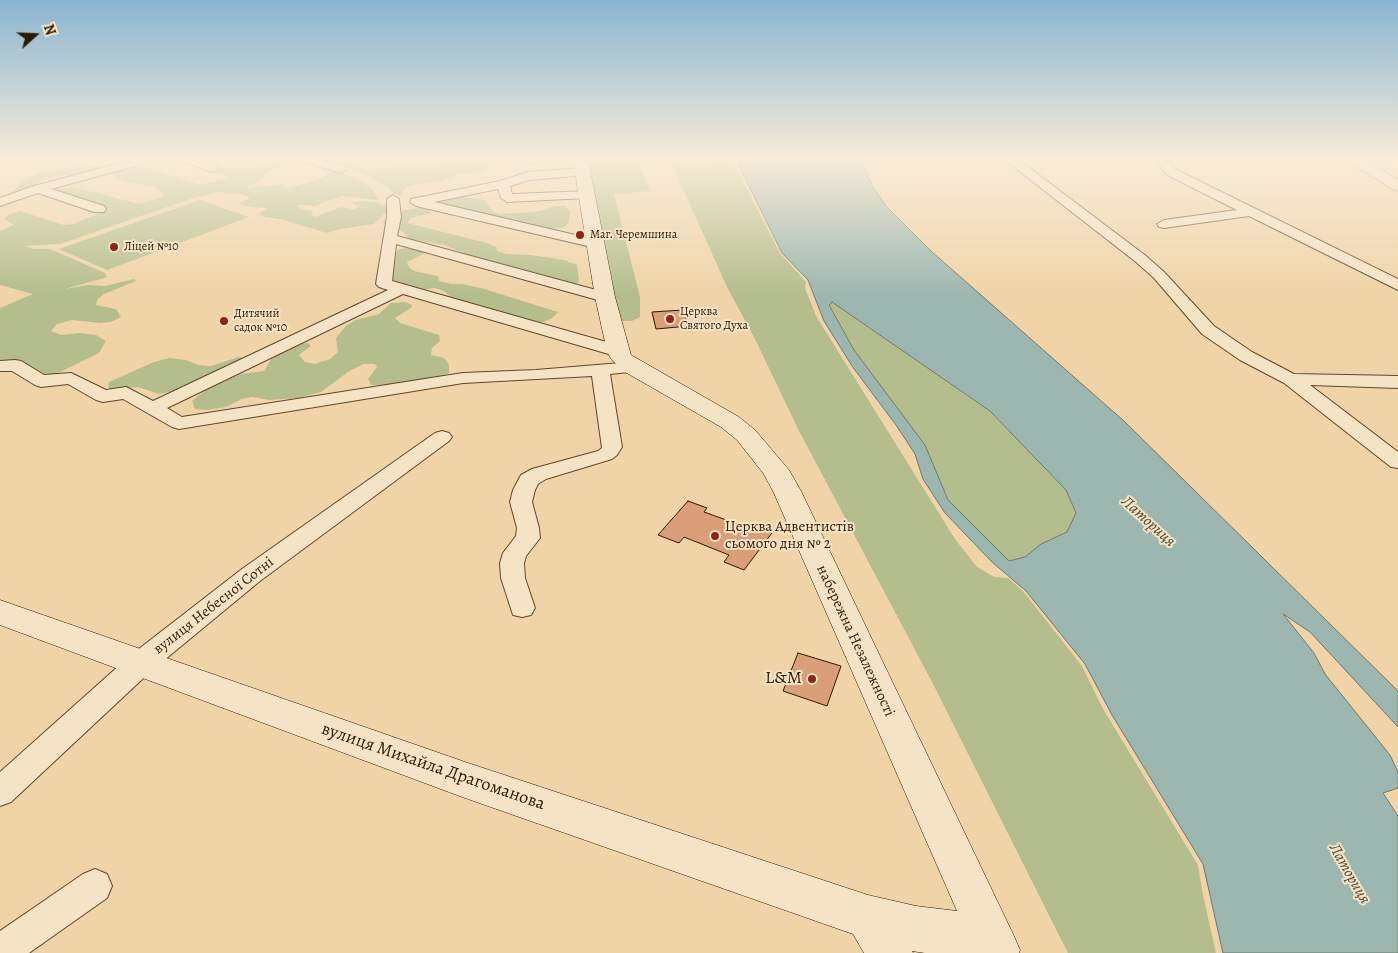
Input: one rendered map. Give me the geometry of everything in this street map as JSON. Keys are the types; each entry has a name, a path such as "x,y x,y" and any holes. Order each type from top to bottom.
{"street":[{"path":"85,204 99,209"},
{"path":"393,204 394,217 384,284 625,359"},
{"path":"427,204 596,244"},
{"path":"588,204 605,297 625,359"},
{"path":"1069,204 1159,275 1208,330 1246,356 1290,379 1398,462"},
{"path":"1235,204 1398,284"},
{"path":"1164,224 1250,212"},
{"path":"390,238 605,297"},
{"path":"153,408 402,289"},
{"path":"0,366 15,365 41,381 71,378 103,396 126,393 179,423 463,378 600,370 625,359"},
{"name":"набережна Незалежності","path":"625,359 730,422 746,434 775,470 791,500 994,944"},
{"path":"522,608 512,563 515,554 528,538 528,528 521,502 524,490 530,480 539,474 605,455 612,447 600,370"},
{"path":"1290,379 1398,382"},
{"name":"вулиця Небесної Сотні","path":"0,792 141,663 250,574 442,437"},
{"name":"вулиця Михайла Драгоманова","path":"0,612 465,780 879,935 916,929 994,944"},
{"path":"0,952 95,886"}],"green space":[{"path":"94,204 174,204 60,244 24,246 33,249 50,249 105,273 107,277 65,289 88,285 105,286 134,279 136,281 104,294 98,299 96,305 116,309 121,317 111,322 100,323 72,320 57,324 51,331 61,335 80,333 96,335 106,341 99,353 56,374 44,375 32,369 0,362 0,308 33,294 0,285 0,231 14,225 4,219 10,214 20,211 64,225 74,224 106,210"},
{"path":"187,204 213,204 249,217 107,270 59,249"},
{"path":"298,204 296,206 299,209 313,211 311,215 315,217 341,207 353,210 361,206 355,204 399,204 400,207 385,213 374,224 327,233 280,219 264,217 259,214 267,208 241,205"},
{"path":"442,204 488,204 493,212 499,214 533,212 546,210 554,206 565,206 570,211 569,222 565,227 550,229 484,216 480,213"},
{"path":"591,204 617,204 640,297 640,317 632,321 619,321"},
{"path":"690,204 755,204 780,253 806,282 805,288 816,316 955,539 977,567 994,577 1008,578 1023,591 1082,666 1103,709 1198,865 1216,953 1068,953 932,682 797,427 756,341 727,287"},
{"path":"427,208 432,213 411,218 407,223 487,243 496,247 497,251 506,254 531,255 564,260 577,265 579,282 575,284 554,279 464,253 444,245 410,239 403,232 386,226 383,222 387,217 400,211"},
{"path":"410,248 424,251 425,253 407,262 414,271 438,276 439,281 481,288 558,312 544,322 530,322 453,299 444,291 434,288 422,290 394,281 391,277 393,256 399,249"},
{"path":"405,302 412,305 411,308 395,318 400,323 439,335 440,341 432,348 431,355 444,358 449,365 449,373 438,377 384,385 371,385 368,379 377,367 375,364 363,364 348,372 321,392 298,398 269,400 252,397 242,399 226,407 208,410 195,409 192,401 212,386 241,374 264,371 271,359 298,344 308,343 311,346 299,355 305,362 315,364 330,359 338,352 336,338 346,326 356,320 379,314 391,303"},
{"path":"832,302 990,411 1066,490 1076,513 1067,532 1041,544 1025,557 1009,561 948,500 937,476 854,350 829,304"},
{"path":"239,357 249,359 179,390 159,394 138,387 110,390 108,386 109,382 154,362 169,358 211,366"}],"water":[{"name":"Латориця","path":"758,204 885,204 931,251 1125,422 1398,691 1398,727 1310,632 1283,614 1314,653 1325,674 1390,755 1398,772 1398,788 1383,793 1398,816 1398,953 1223,953 1203,864 1112,715 1085,664 1026,591 992,562 945,513 923,479 915,454 852,366 824,321 808,280 782,253","holes":["832,302 990,411 1066,490 1076,513 1067,532 1041,544 1025,557 1009,561 948,500 925,445 854,350 829,305"]}],"building":[{"name":"Церква Святого Духа","path":"683,310 689,326 656,329 652,312"},
{"name":"Церква Адвентистів сьомого дня № 2","path":"688,501 707,508 704,512 749,528 751,525 772,533 744,570 724,562 729,555 684,537 679,543 658,535"},
{"name":"L&M","path":"798,653 841,666 827,706 783,691"}],"place":[{"name":"Маг. Черемшина","path":"580,235"},
{"name":"Ліцей №10","path":"114,247"},
{"name":"Церква Святого Духа","path":"670,319"},
{"name":"Дитячий садок №10","path":"224,321"},
{"name":"Церква Адвентистів сьомого дня № 2","path":"715,536"},
{"name":"L&M","path":"812,679"}]}
